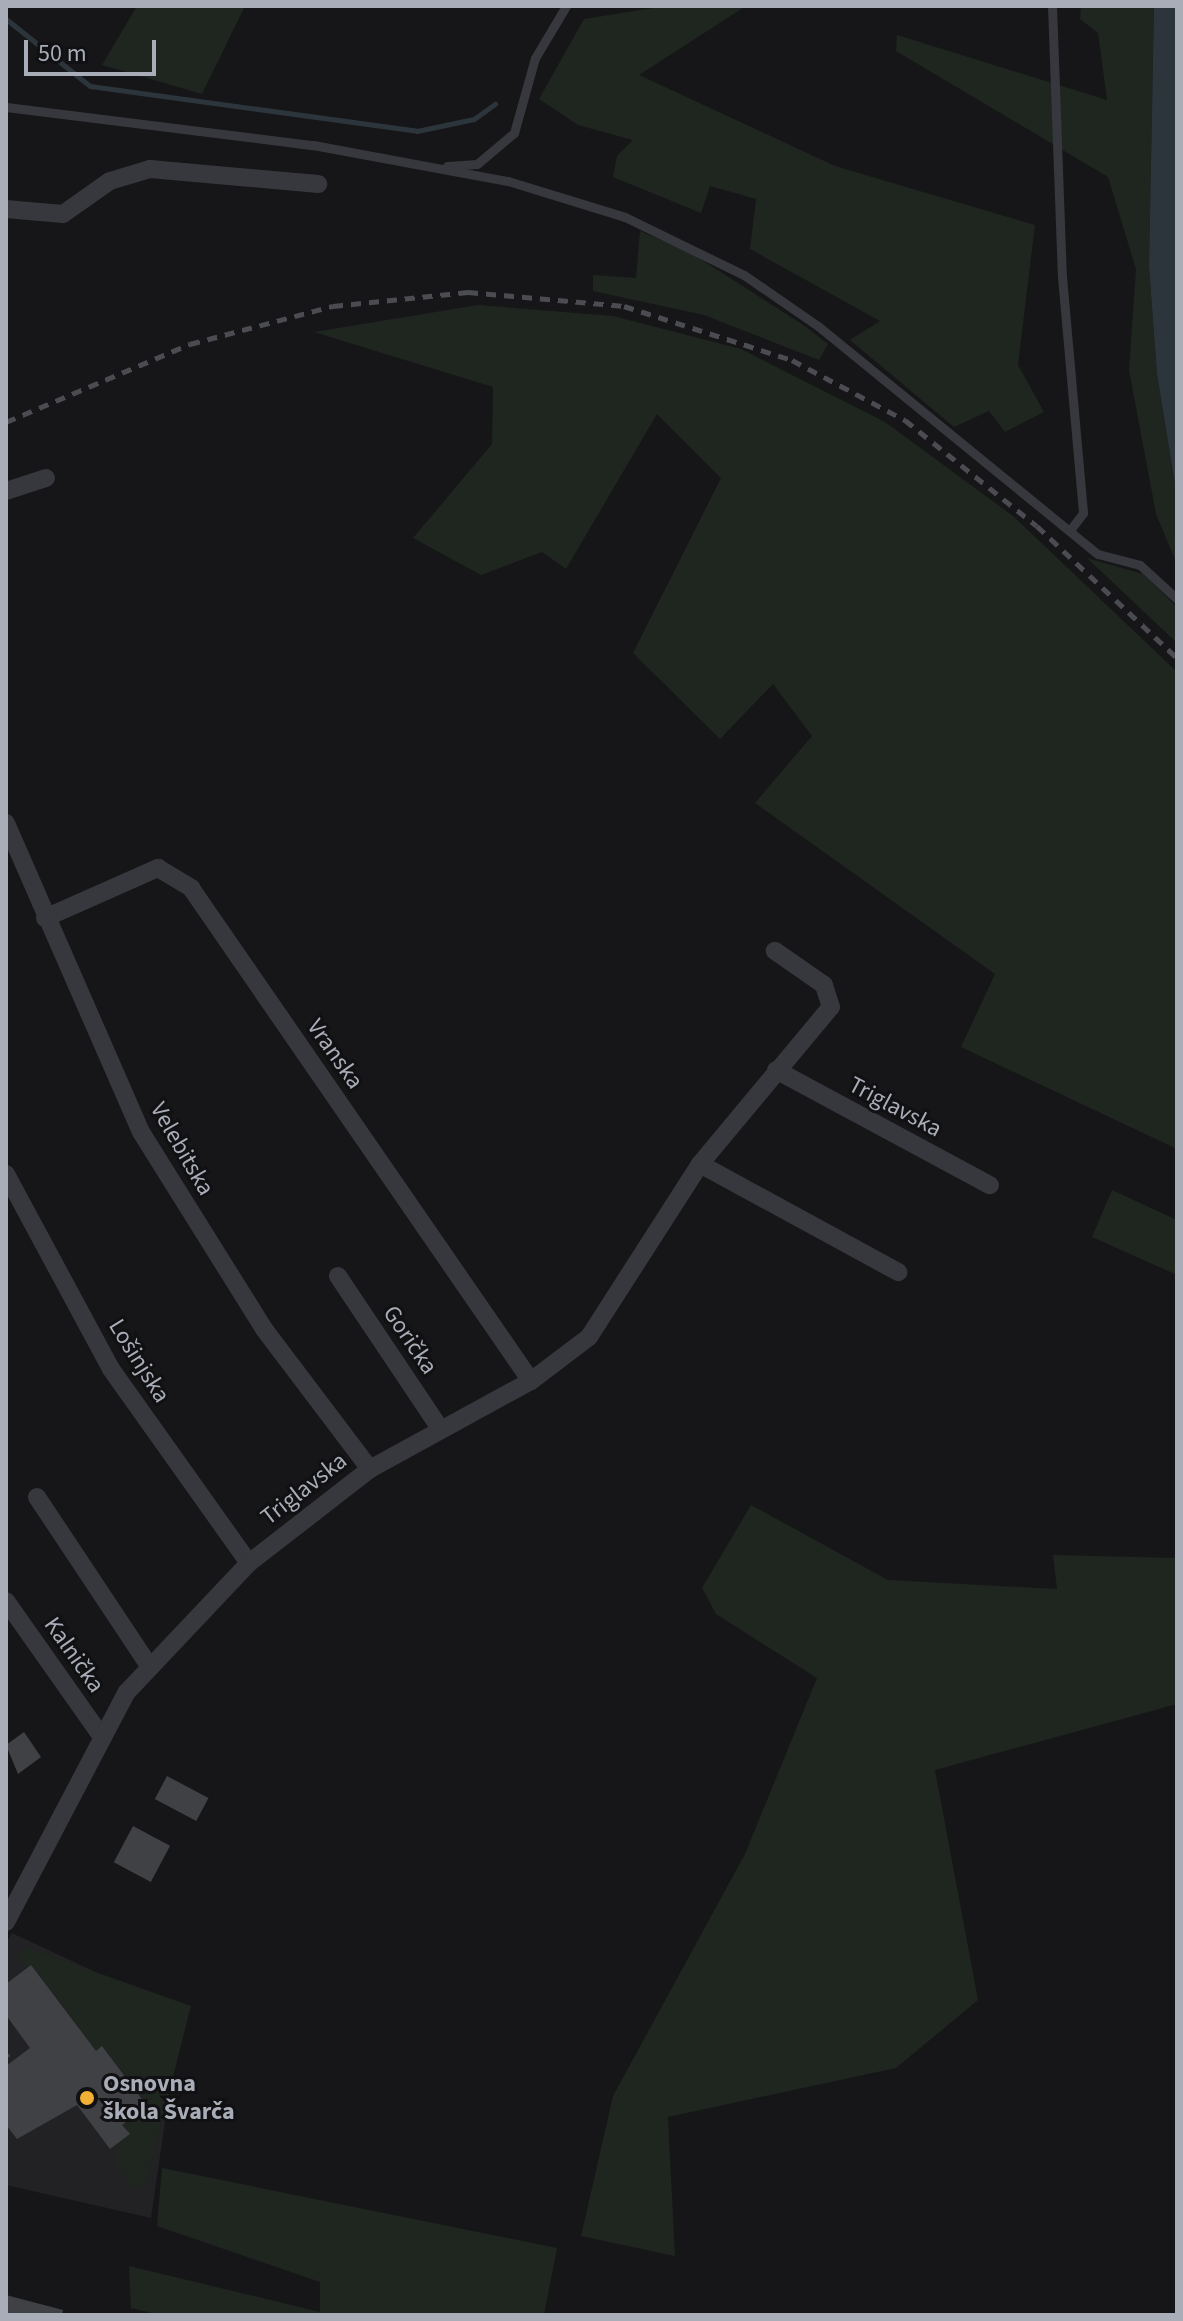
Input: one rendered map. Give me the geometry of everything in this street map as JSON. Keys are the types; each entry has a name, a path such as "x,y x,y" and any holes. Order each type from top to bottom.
{"street":[{"path":"6,209 63,214 110,181 150,169 318,184"},
{"path":"6,491 46,478"},
{"name":"Velebitska","path":"6,823 141,1132 264,1329 370,1469"},
{"name":"Vranska","path":"45,918 158,868 191,888 531,1381"},
{"name":"Triglavska","path":"6,1922 127,1692 249,1563 370,1469 531,1381 589,1337 627,1287 700,1164 831,1007 824,985 775,951"},
{"name":"Triglavska","path":"776,1070 990,1185"},
{"path":"700,1164 898,1272"},
{"name":"Lošinjska","path":"6,1174 111,1369 249,1563"},
{"name":"Gorička","path":"338,1276 441,1430"},
{"path":"37,1497 150,1667"},
{"name":"Kalnička","path":"6,1601 102,1737"}],"lane":[{"path":"434,167 477,164 514,133 535,58 566,6"},
{"path":"1052,6 1062,277 1083,513 1070,530"},
{"path":"6,107 434,167 508,181 625,217 744,275 970,444 1098,554 1140,565 1177,599"}],"path":[{"path":"6,2056 13,2054"}],"shaded area":[{"path":"137,6 245,6 202,94 102,65"},
{"path":"666,6 746,6 639,75 835,166 1035,225 1018,365 1044,412 1005,432 989,411 954,427 850,340 880,321 750,249 756,199 710,186 701,213 613,177 617,156 633,140 578,125 539,99 584,19"},
{"path":"1081,6 1154,6 1149,267 1157,374 1177,497 1177,564 1156,514 1129,370 1136,269 1108,177 896,51 897,35 1107,100 1098,33 1080,19"},
{"path":"1154,6 1177,6 1177,497 1157,374 1149,267"},
{"path":"640,231 691,253 805,326 828,344 819,360 704,315 593,291 593,275 636,278"},
{"path":"478,305 613,316 741,349 885,422 1013,516 1177,672 1177,1149 961,1047 995,974 755,803 812,736 773,684 720,739 633,653 721,478 657,414 566,569 542,552 481,575 413,538 492,444 493,387 314,332"},
{"path":"1087,558 1143,574 1177,607 1177,643"},
{"path":"1112,1190 1177,1220 1177,1275 1092,1237"},
{"path":"751,1505 888,1580 1057,1589 1053,1555 1177,1558 1177,1704 935,1770 978,2000 896,2068 668,2117 675,2256 581,2236 613,2096 745,1854 817,1678 716,1614 702,1588"},
{"name":"Osnovna škola Švarča","path":"12,1933 181,2012 151,2218 6,2185 6,1943"},
{"path":"28,1948 191,2006 145,2186 134,2187 116,2166 119,2142 129,2134 122,2125 147,2106 103,2046 96,2051 32,1965 27,1968 17,1955"},
{"path":"162,2168 557,2248 544,2315 160,2315 131,2308 129,2266 320,2312 320,2282 157,2226"}],"building":[{"path":"24,1732 41,1757 18,1774 6,1745"},
{"path":"167,1776 208,1798 196,1821 155,1799"},
{"path":"133,1826 170,1846 151,1882 114,1862"},
{"path":"31,1965 96,2051 102,2046 147,2106 122,2125 130,2134 110,2149 77,2105 17,2139 6,2125 6,2066 30,2048 6,2015 6,1984"},
{"path":"6,2295 63,2310 62,2315 6,2315"}],"waterway":[{"path":"6,19 90,86 417,131 474,119 495,104"}],"railway":[{"path":"6,422 190,344 333,306 468,292 624,306 792,360 905,420 1037,526 1177,658"}],"place":[{"name":"Osnovna škola Švarča","path":"87,2098"}]}
